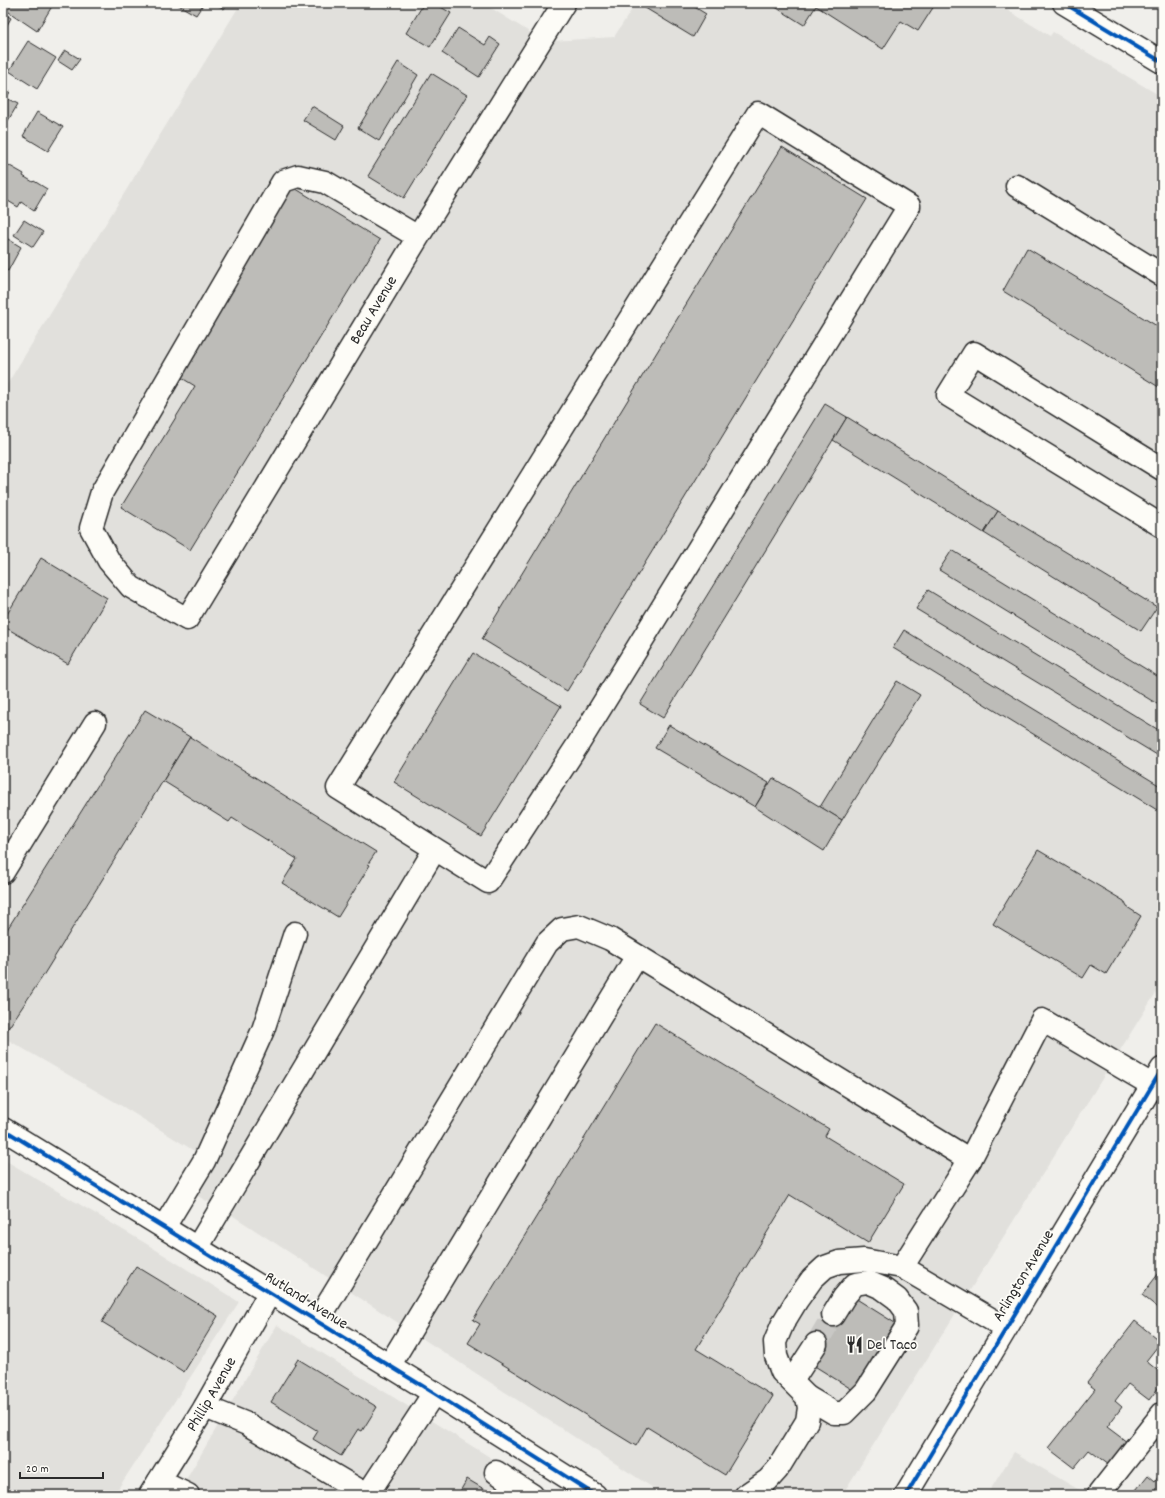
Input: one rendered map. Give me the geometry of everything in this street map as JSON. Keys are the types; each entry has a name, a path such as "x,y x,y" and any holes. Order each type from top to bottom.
{"street":[{"name":"Beau Avenue","path":"418,237 324,182 298,176 283,181 102,492 91,528 109,561 131,587 187,618 418,237 564,3"},
{"path":"1064,3 1162,62"},
{"path":"758,113 910,206 577,746 488,882 435,850 338,788 758,113"},
{"path":"1017,186 1162,275"},
{"path":"1162,469 974,353 948,395 1162,526"},
{"path":"3,872 95,723"},
{"path":"197,1248 435,850"},
{"path":"317,1322 547,943 562,929 578,926 610,939 970,1160"},
{"path":"164,1227 204,1161 264,1030 295,933"},
{"path":"389,1366 637,956"},
{"path":"902,1267 970,1160 1042,1020 1157,1077"},
{"name":"Arlington Avenue","path":"906,1495 1157,1077"},
{"name":"Rutland Avenue","path":"3,1130 434,1393 595,1495"},
{"path":"833,1315 844,1297 855,1284 868,1282 882,1288 897,1299 906,1311 907,1326 866,1391 844,1412 834,1413 807,1398 782,1372 776,1356 775,1342 783,1323 812,1279 825,1267 839,1262 864,1260 902,1267 1006,1328"},
{"name":"Phillip Avenue","path":"154,1488 205,1407 270,1292"},
{"path":"792,1381 816,1344"},
{"path":"205,1407 247,1424 367,1495 434,1393"},
{"path":"746,1495 768,1480 777,1470 806,1421 810,1408 807,1398"},
{"path":"1099,1494 1162,1414"},
{"path":"496,1472 532,1495"},
{"path":"154,1488 188,1495"}],"shaded area":[{"path":"241,3 483,3 550,45 553,41 614,37 636,3 996,3 1050,36 1053,32 1162,97 1162,329 1027,248 1003,290 1162,389 1162,983 842,1495 664,1495 221,1208 177,1184 196,1152 117,1103 3,1037 3,625 64,661 3,624 3,391"},
{"path":"3,1159 145,1243 239,1302 114,1495 3,1495"},
{"path":"277,1325 551,1495 177,1495"},
{"path":"1014,1452 1088,1495 987,1495"}],"building":[{"path":"3,3 54,3 37,31 3,8"},
{"path":"175,3 204,3 196,15"},
{"path":"214,3 228,3 224,9"},
{"path":"424,3 434,3 451,13 430,47 406,33"},
{"path":"637,3 688,3 706,14 693,37"},
{"path":"769,3 936,3 918,31 901,21 883,49 816,6 804,25"},
{"path":"3,13 11,18 3,32"},
{"path":"458,28 485,45 490,37 500,44 479,77 442,53"},
{"path":"28,41 56,58 37,89 9,71"},
{"path":"65,50 80,59 72,70 58,61"},
{"path":"398,62 418,75 379,141 358,128"},
{"path":"431,73 467,95 404,198 368,176"},
{"path":"3,88 10,92 6,98 18,104 3,129"},
{"path":"312,106 344,126 336,140 303,120"},
{"path":"37,112 63,127 48,151 23,136"},
{"path":"782,147 867,199 567,691 482,639"},
{"path":"3,162 24,174 23,176 47,189 34,211 21,202 18,207 8,201 3,200"},
{"path":"288,184 380,240 190,550 121,507 195,386 172,372 198,345 249,262 240,257"},
{"path":"24,220 43,232 33,247 14,235"},
{"path":"3,236 21,247 8,271 3,268"},
{"path":"1027,248 1162,329 1162,389 1003,291"},
{"path":"825,404 847,417 663,718 640,704"},
{"path":"847,417 998,511 984,533 833,440"},
{"path":"998,511 1157,607 1141,631 984,533"},
{"path":"952,550 1162,679 1162,707 939,570"},
{"path":"41,558 107,598 68,664 3,626 3,621"},
{"path":"928,590 1162,732 1162,758 916,609"},
{"path":"904,630 1162,787 1162,813 893,648"},
{"path":"473,653 561,706 481,836 394,782"},
{"path":"897,681 920,695 842,820 820,807"},
{"path":"145,710 190,737 41,979 3,1036 3,936"},
{"path":"669,725 769,783 755,807 655,748"},
{"path":"190,737 376,852 368,864 370,865 338,917 282,883 297,859 232,818 229,822 163,781"},
{"path":"773,778 842,820 824,851 755,807"},
{"path":"1038,850 1124,901 1127,907 1141,916 1106,974 1091,965 1083,978 993,924"},
{"path":"655,1023 829,1129 825,1136 904,1184 868,1243 790,1195 696,1349 773,1396 725,1475 647,1427 636,1446 468,1343 480,1324 473,1320"},
{"path":"136,1266 218,1316 184,1372 102,1322"},
{"path":"1162,1269 1162,1311 1142,1295"},
{"path":"855,1298 895,1323 886,1337 889,1339 862,1383 859,1381 853,1390 813,1365 811,1340 828,1313"},
{"path":"1135,1321 1161,1342 1146,1361 1162,1374 1162,1383 1149,1400 1128,1384 1115,1401 1122,1407 1107,1427 1127,1442 1109,1465 1089,1450 1074,1468 1048,1448 1095,1389 1087,1383"},
{"path":"298,1359 377,1407 362,1431 358,1429 341,1456 313,1439 318,1431 271,1402"},
{"path":"1162,1472 1162,1495 1132,1495 1148,1475 1155,1481"},
{"path":"467,1479 494,1495 458,1495"}],"tunnel":[{"path":"816,1344 833,1315"}],"cycle path":[{"path":"1064,3 1162,62"},
{"path":"906,1495 1162,1069"},
{"path":"3,1129 434,1393 595,1495"}],"place":[{"name":"Del Taco","path":"854,1345"}]}
